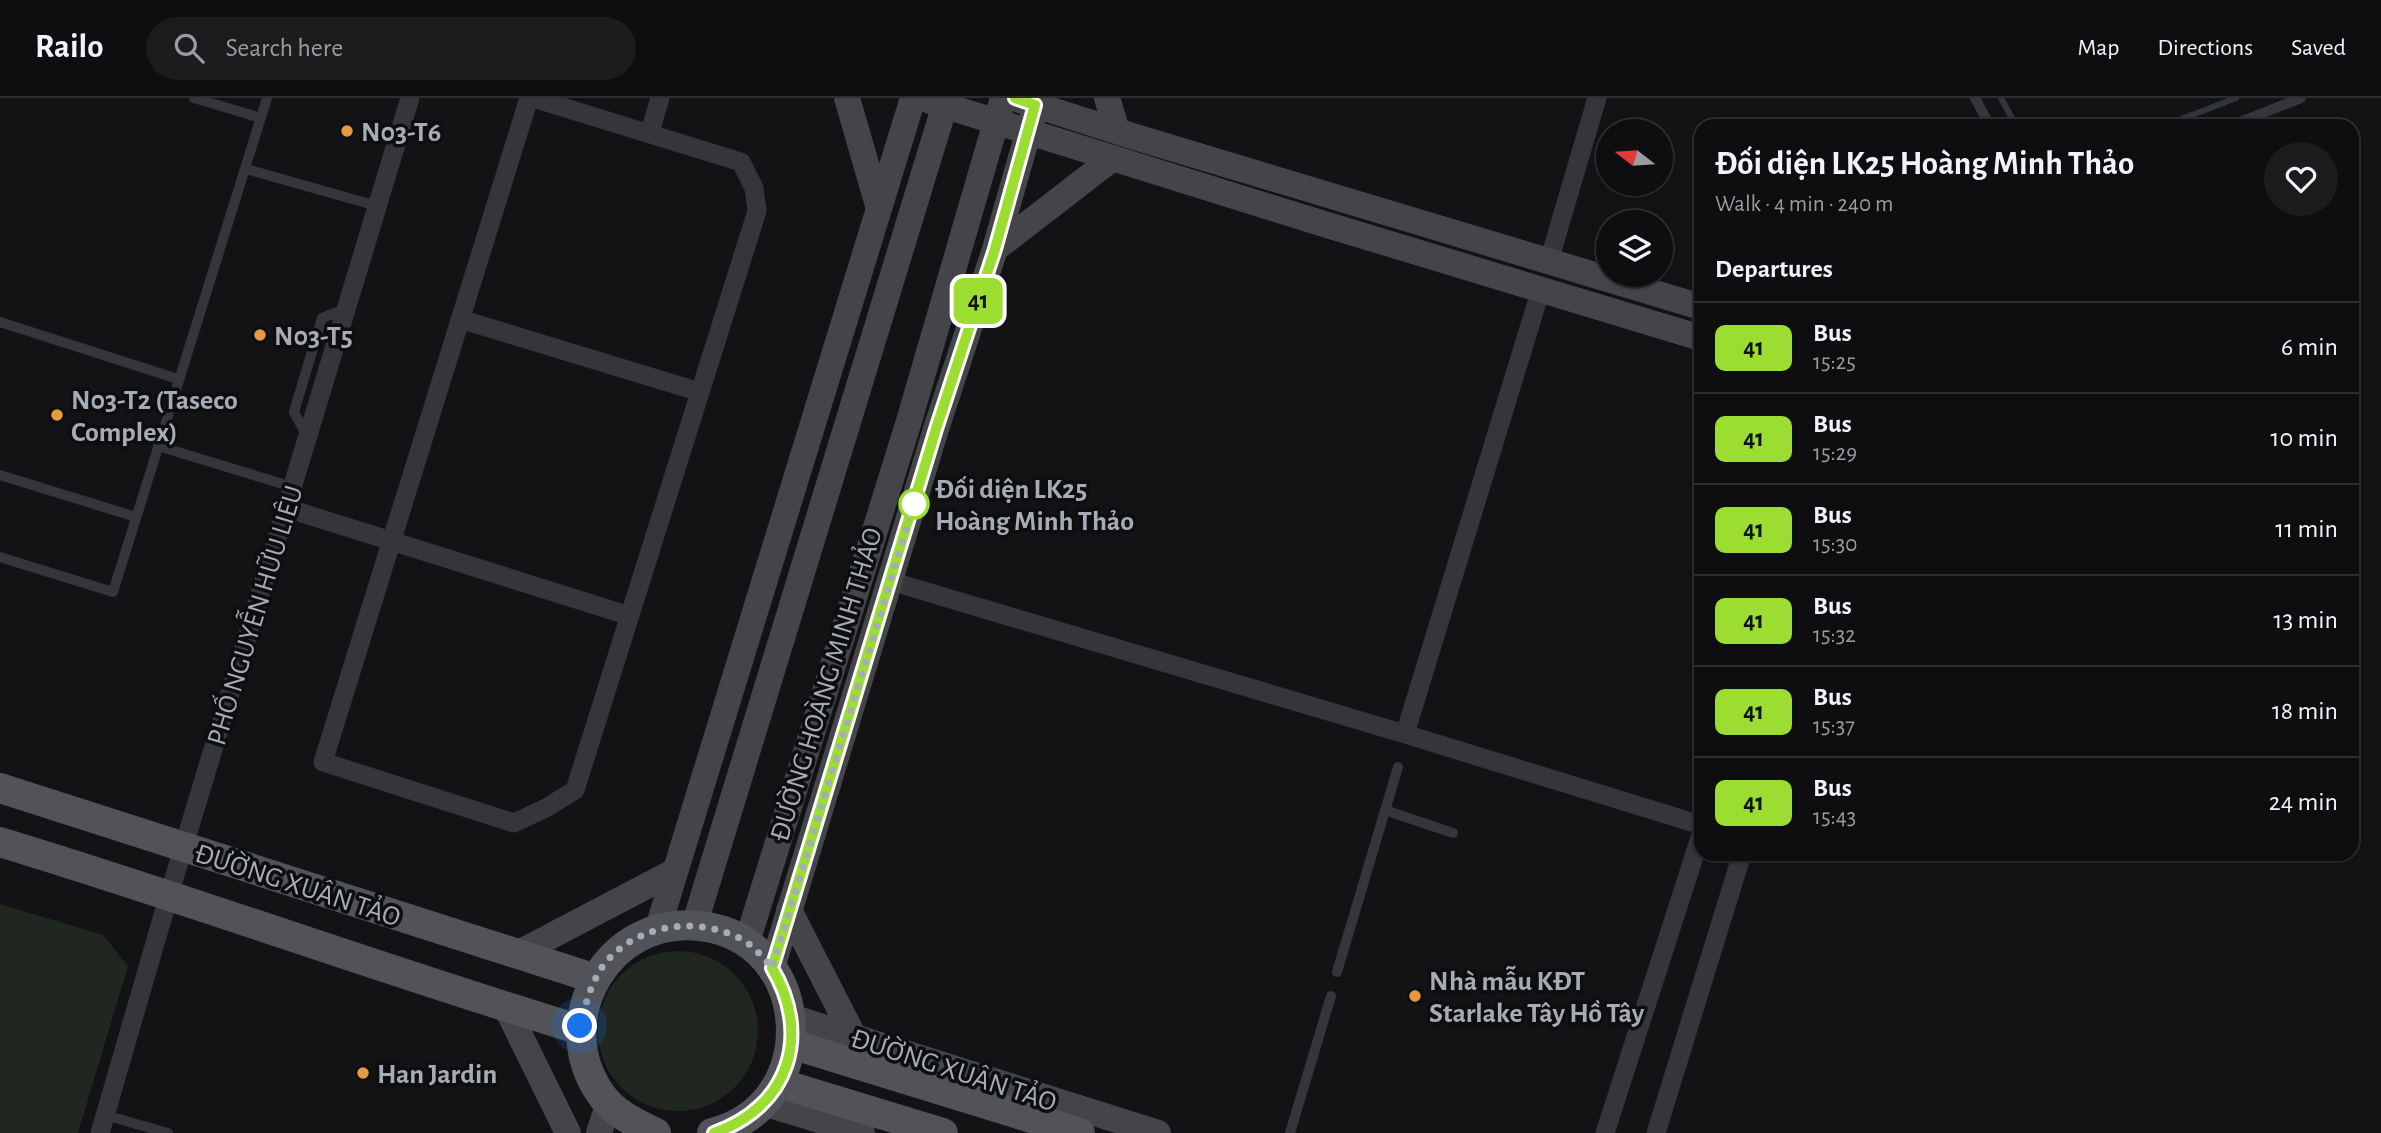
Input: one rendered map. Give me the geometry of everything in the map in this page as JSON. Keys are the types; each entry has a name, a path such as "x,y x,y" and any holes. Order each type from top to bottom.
{"main road":[{"path":"847,98 879,209"},
{"path":"657,930 914,98"},
{"path":"1107,98 1125,134"},
{"path":"1029,100 1125,134 1694,305"},
{"name":"ĐƯỜNG HOÀNG MINH THẢO","path":"772,968 936,429 995,249 1028,131 1029,100"},
{"path":"938,101 1000,110 1028,131 1694,336"},
{"name":"ĐƯỜNG HOÀNG MINH THẢO","path":"694,926 909,218 938,101"},
{"name":"ĐƯỜNG HOÀNG MINH THẢO","path":"747,942 909,421 1000,110"},
{"path":"995,249 1112,158"},
{"path":"879,209 909,218"},
{"path":"909,421 936,429"},
{"name":"ĐƯỜNG XUÂN TẢO","path":"0,788 596,979"},
{"name":"ĐƯỜNG XUÂN TẢO","path":"0,842 581,1030"},
{"path":"515,955 675,871"},
{"path":"789,909 854,1037"},
{"path":"640,1130 600,1094 585,1062 581,1030 588,991 607,961 635,939 667,927 701,926 747,942 772,968 782,984 791,1030 790,1051 771,1093 758,1110 729,1129 713,1133"},
{"path":"506,1007 568,1133"},
{"name":"ĐƯỜNG XUÂN TẢO","path":"791,1030 854,1037 1158,1133"},
{"name":"ĐƯỜNG XUÂN TẢO","path":"791,1030 1080,1133"},
{"path":"771,1093 825,1128 862,1133"},
{"path":"771,1093 943,1133"},
{"path":"599,1133 609,1102"}],"street":[{"name":"PHỐ NGUYỄN HỮU LIÊU","path":"103,1124 169,895 410,98"},
{"path":"531,98 650,132 741,162 754,188 758,211 575,790 514,823 323,762 531,98"},
{"path":"650,132 660,98"},
{"path":"1549,261 1597,98"},
{"path":"1405,734 1541,289"},
{"path":"460,319 700,392"},
{"path":"286,508 630,616"},
{"path":"890,581 1694,823"},
{"path":"1605,1133 1694,857"},
{"path":"1656,1133 1740,861"}],"lane":[{"path":"194,98 261,118"},
{"path":"0,557 113,592 267,98"},
{"path":"1975,98 1986,119"},
{"path":"2248,119 2301,98"},
{"path":"246,169 377,206"},
{"path":"0,321 178,379"},
{"path":"158,446 293,487"},
{"path":"0,475 136,517"},
{"path":"1338,972 1398,766"},
{"path":"1385,810 1453,833"},
{"path":"1290,1133 1331,996"},
{"path":"103,1124 168,1133"}],"shaded area":[{"path":"0,904 103,935 128,966 78,1133 0,1133"},
{"path":"678,951 709,957 735,974 752,1000 758,1031 752,1062 735,1088 709,1105 678,1111 647,1105 621,1088 604,1062 598,1031 604,1000 621,974 647,957"}],"waterway":[{"path":"2001,98 2012,119"},
{"path":"2182,119 2236,98"}],"bus line":[{"name":"41","path":"714,1133 729,1129 758,1110 779,1083 790,1051 791,1017 782,984 772,968 936,429 995,249 1035,105 1015,98"}],"place":[{"name":"N03-T6","path":"347,131"},
{"name":"N03-T5","path":"260,335"},
{"name":"N03-T2 (Taseco Complex)","path":"57,415"},
{"name":"Đối diện LK25 Hoàng Minh Thảo","path":"914,504"},
{"name":"Nhà mẫu KĐT Starlake Tây Hồ Tây","path":"1415,996"},
{"name":"Han Jardin","path":"363,1073"}],"route":[{"path":"580,1026 588,991 607,961 635,939 667,927 701,926 734,936 747,942 772,968 914,504"}]}
